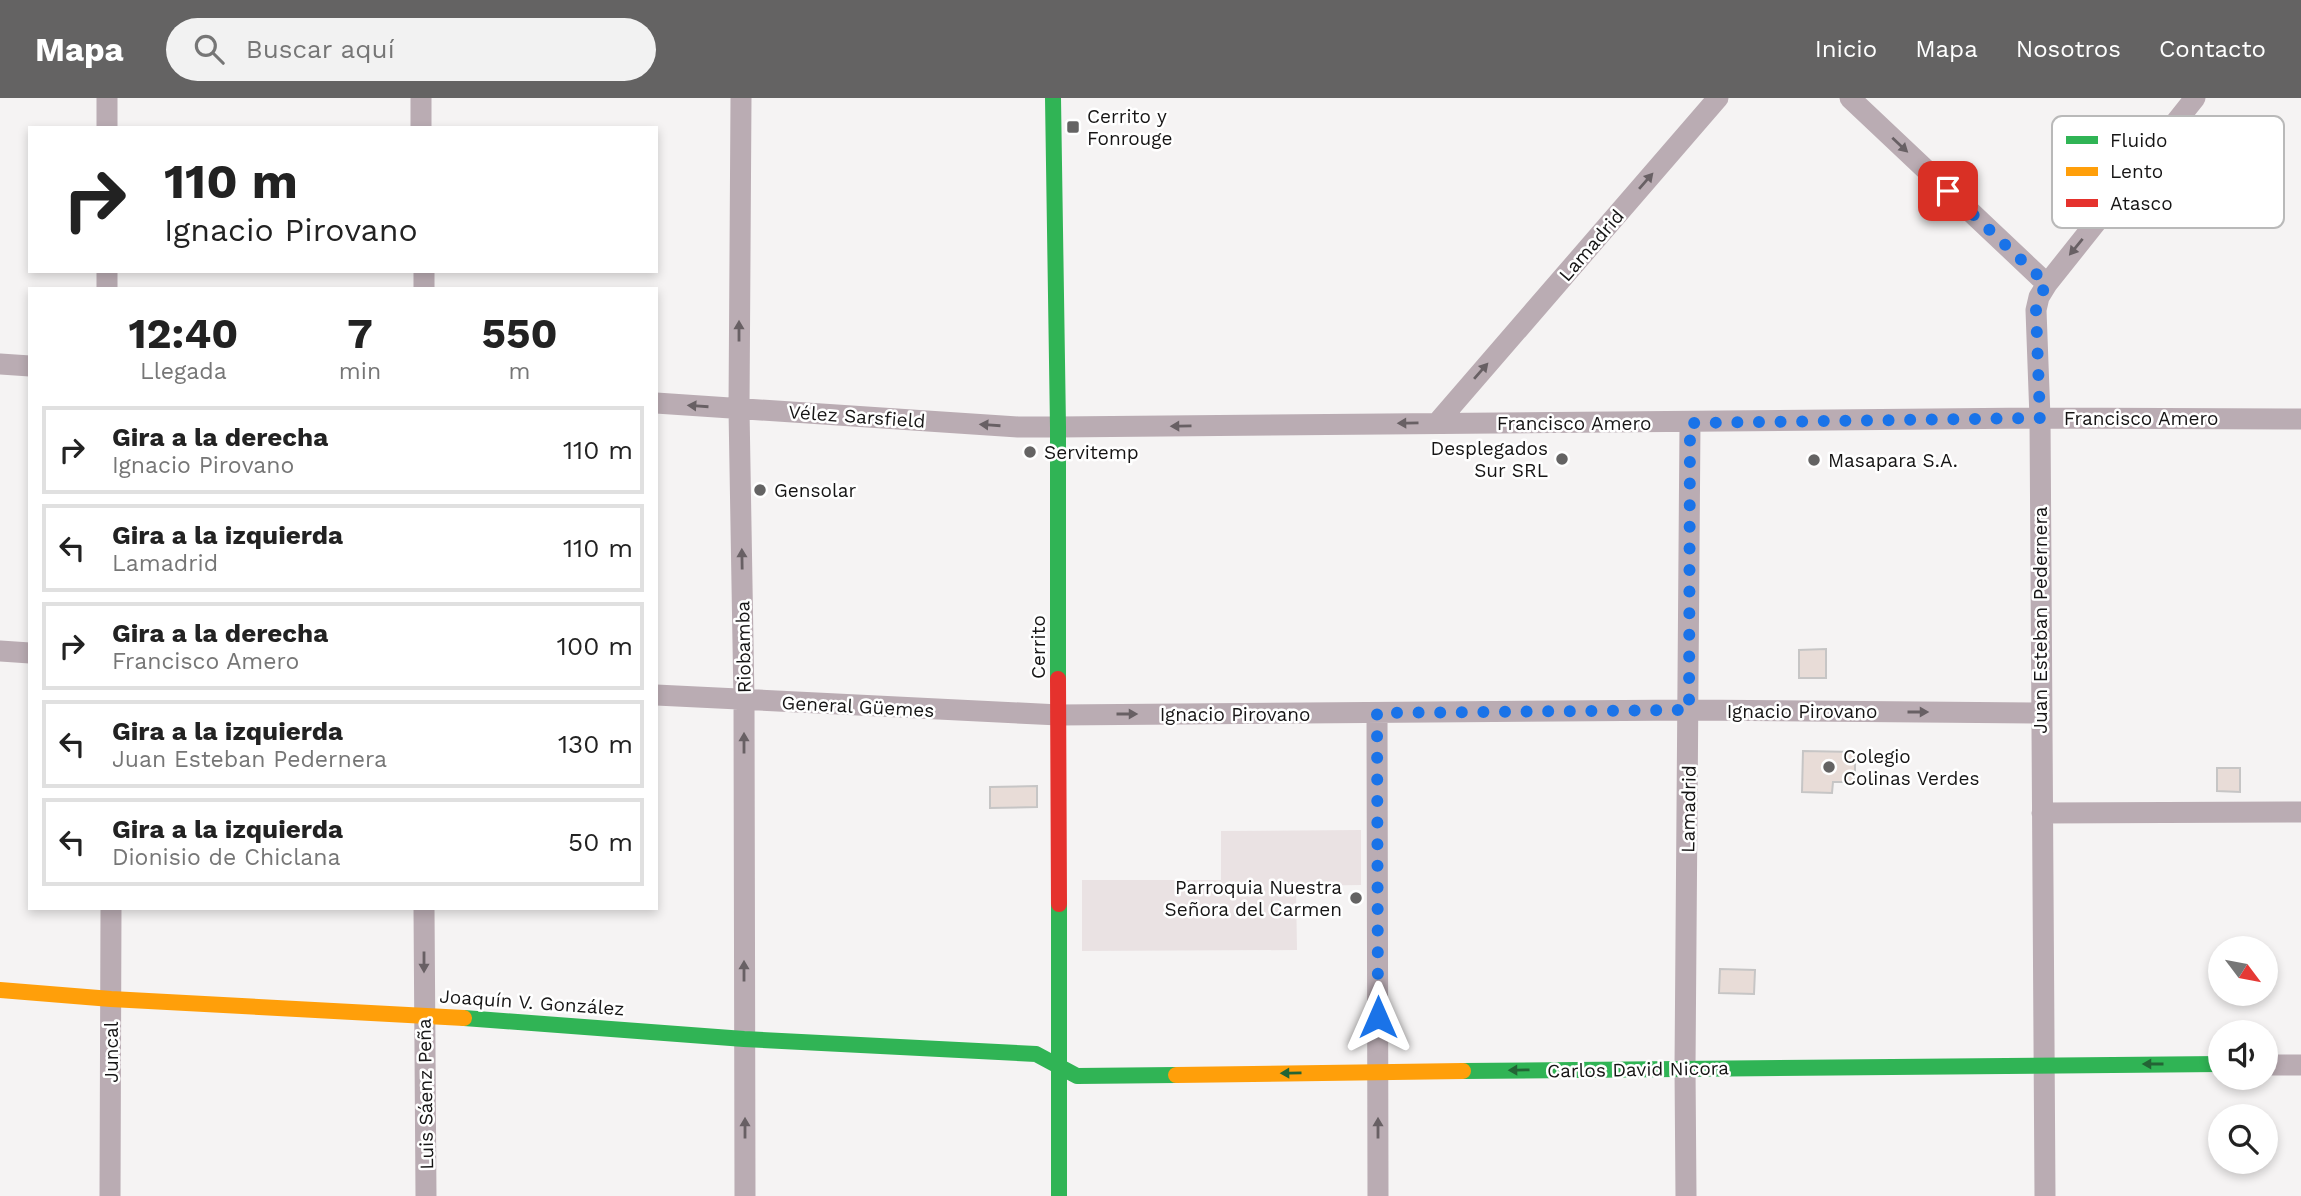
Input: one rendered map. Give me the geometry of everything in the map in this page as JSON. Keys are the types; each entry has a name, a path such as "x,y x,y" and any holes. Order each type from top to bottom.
{"street":[{"path":"107,98 107,126"},
{"path":"421,98 421,126"},
{"name":"Riobamba","path":"741,98 739,409 744,701 745,1196"},
{"name":"Cerrito","path":"1053,98 1058,427 1059,1196"},
{"name":"Lamadrid","path":"1437,423 1718,98"},
{"path":"1850,98 2047,284"},
{"name":"Juan Esteban Pedernera","path":"2181,116 2195,98"},
{"name":"Juan Esteban Pedernera","path":"2045,1196 2040,418 2036,310 2039,297 2047,284 2092,228"},
{"path":"0,364 28,366"},
{"name":"Vélez Sarsfield","path":"658,403 1018,427 1058,427"},
{"name":"Francisco Amero","path":"1058,427 2040,418 2301,419"},
{"name":"Lamadrid","path":"1686,1196 1690,423"},
{"path":"0,651 28,653"},
{"name":"General Güemes","path":"658,695 1059,715"},
{"name":"Ignacio Pirovano","path":"1059,715 1689,710 2040,713"},
{"path":"1377,713 1378,1196"},
{"path":"2042,813 2301,812"},
{"name":"Juncal","path":"110,1196 111,910"},
{"name":"Luis Sáenz Peña","path":"424,910 426,1196"},
{"name":"Joaquín V. González","path":"0,990 111,999 424,1015 744,1039 1036,1054 1057,1066"},
{"name":"Carlos David Nicora","path":"1057,1066 1077,1076 2044,1064 2208,1065"},
{"path":"2278,1065 2301,1065"}],"shaded area":[{"path":"1361,830 1361,885 1296,886 1297,950 1082,951 1082,880 1221,880 1221,831"}],"building":[{"path":"1826,649 1826,678 1799,678 1799,650"},
{"name":"Colegio Colinas Verdes","path":"1803,751 1855,752 1855,782 1833,782 1832,793 1802,792"},
{"path":"2217,768 2240,768 2240,792 2217,791"},
{"path":"1037,786 1037,807 990,808 990,787"},
{"path":"1720,969 1755,970 1754,994 1719,993"}],"traffic: fast":[{"path":"1053,98 1058,427 1058,679"},
{"path":"1059,904 1059,1196"},
{"path":"464,1018 744,1039 1036,1054 1077,1076 1176,1075"},
{"path":"1463,1071 2208,1064"}],"traffic: slow":[{"path":"0,990 111,999 464,1018"},
{"path":"1176,1075 1463,1071"}],"traffic: jam":[{"path":"1058,679 1059,904"}],"place":[{"name":"Cerrito y Fonrouge","path":"1073,127"},
{"name":"Servitemp","path":"1030,452"},
{"name":"Desplegados Sur SRL","path":"1562,459"},
{"name":"Masapara S.A.","path":"1814,460"},
{"name":"Gensolar","path":"760,490"},
{"name":"Colegio Colinas Verdes","path":"1829,767"},
{"name":"Parroquia Nuestra Señora del Carmen","path":"1356,898"}],"route":[{"path":"1378,1017 1377,713 1689,710 1690,423 2040,418 2036,310 2039,297 2047,284 1948,191"}]}
